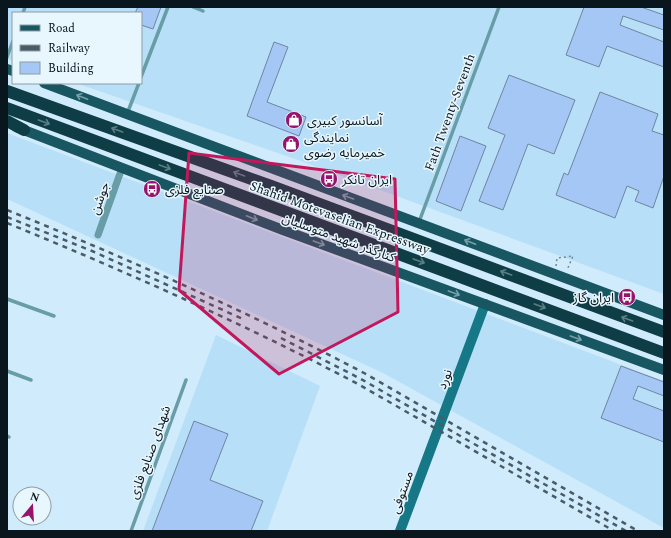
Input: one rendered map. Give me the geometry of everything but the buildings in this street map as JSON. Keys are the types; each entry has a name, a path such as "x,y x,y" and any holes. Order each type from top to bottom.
{"highway":[{"name":"Shahid Motevaselian Expressway","path":"7,90 272,186 664,332"},
{"name":"Shahid Motevaselian Expressway","path":"7,108 664,353"},
{"path":"7,122 24,130"}],"main road":[{"path":"47,84 664,315"},
{"name":"کنارگذر شهید متوسلیان","path":"24,130 283,230 664,370"}],"street":[{"name":"جوشن","path":"98,235 122,168"},
{"name":"نورد","path":"426,462 485,304"},
{"name":"مستوفی","path":"400,531 426,462"}],"lane":[{"path":"142,74 168,7"},
{"path":"193,7 203,11"},
{"name":"Fath Twenty-Seventh","path":"419,223 499,7"},
{"path":"7,57 12,44"},
{"path":"127,114 139,84"},
{"path":"7,299 54,316"},
{"path":"7,371 30,380"},
{"name":"شهدای صنایع فلزی","path":"131,531 186,380"}],"path":[{"path":"557,258 573,256"}],"highlighted area":[{"path":"189,153 395,179 398,312 279,374 179,290"}],"shaded area":[{"path":"7,7 664,7 664,294 298,160 79,84 142,84 142,12 12,12 12,61 7,59"},
{"path":"7,133 664,381 664,528 383,373 7,199"},
{"path":"216,335 320,386 267,531 143,531"}],"railway":[{"path":"7,210 188,287 320,350 364,373 638,531"},
{"path":"7,217 92,251 245,320"},
{"path":"7,223 185,299 272,340 358,384 614,531"},
{"path":"281,338 361,379 626,531"}],"place":[{"name":"آسانسور کبیری","path":"294,120"},
{"name":"نمایندگی خمیرمایه رضوی","path":"291,144"},
{"name":"ایران تانکر","path":"329,179"},
{"name":"صنایع فلزی","path":"152,189"},
{"name":"ایران گاز","path":"627,297"}]}
